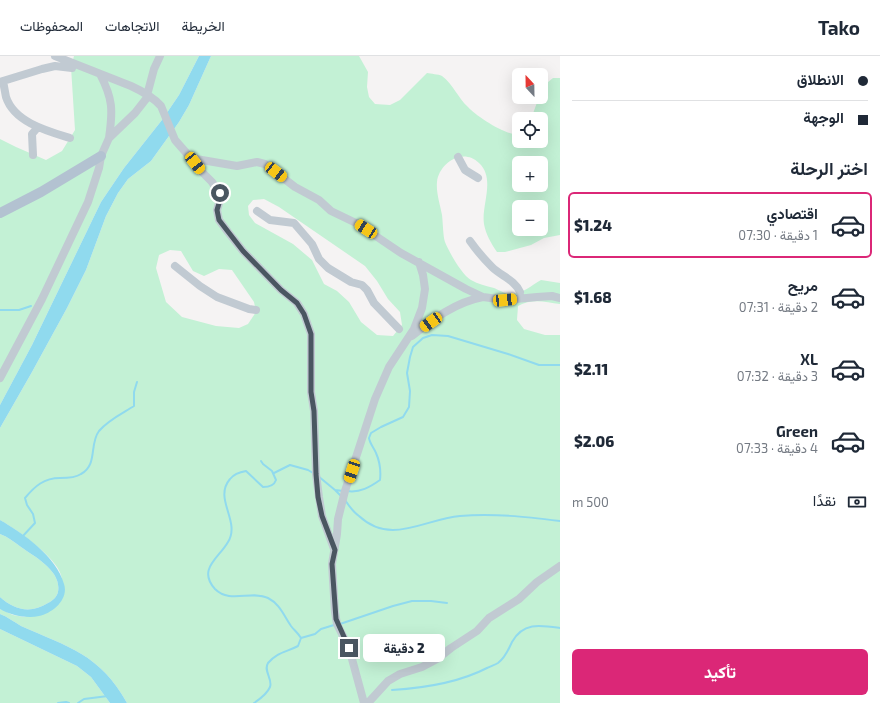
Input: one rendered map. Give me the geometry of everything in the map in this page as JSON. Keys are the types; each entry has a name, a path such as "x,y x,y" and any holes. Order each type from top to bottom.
{"main road":[{"path":"0,213 41,192 101,156"}],"street":[{"path":"57,56 131,86 158,101 176,140 220,193 220,200 217,210 219,220 243,251 281,290 297,303 304,314 311,334 311,392 314,411 318,497 322,516 335,550"},
{"path":"109,138 135,113 146,99 154,69 160,56"},
{"path":"70,138 38,127 17,113 6,98 2,81 55,66 72,68"},
{"path":"0,378 42,299 88,202 99,168 101,156 109,138 112,113 112,102 100,74"},
{"path":"34,155 32,134 38,127"},
{"path":"189,156 196,159 237,166 257,162 265,164 295,187 318,200 331,211 358,224 401,253 483,297 505,300 552,296 560,298"},
{"path":"458,157 465,170 478,178"},
{"path":"257,211 270,220 294,223 312,244 319,259 328,268 351,282 362,285 367,290 374,303 399,329"},
{"path":"470,241 477,252 493,268 515,284 520,292"},
{"path":"364,703 349,648 336,619 332,564 338,534 338,519 375,399 389,367 414,329 422,308 425,289 419,262"},
{"path":"175,266 200,286 217,297 249,309 256,310"},
{"path":"405,342 421,329 458,305 483,297"},
{"path":"368,703 388,681 400,674 437,660 451,648 477,631 489,618 518,599 537,582 560,566"}],"green space":[{"path":"74,56 199,56 179,95 162,120 124,168 101,202 32,345 0,405 0,139 46,160 62,151 75,130 71,67"},
{"path":"211,56 359,56 368,72 367,87 369,97 375,104 390,105 400,100 427,73 439,75 446,79 468,107 478,115 500,129 512,133 512,148 548,148 548,112 534,112 536,104 548,104 548,82 553,78 560,78 560,235 544,238 531,245 505,252 497,252 489,239 484,224 487,177 484,169 473,158 459,157 447,163 439,175 437,186 445,242 456,263 467,277 479,284 511,294 523,291 541,280 560,283 560,304 539,301 528,302 518,306 517,320 524,329 545,335 560,335 560,703 127,703 117,686 106,673 82,654 21,626 0,614 0,609 13,615 24,617 60,603 62,581 58,568 44,552 16,530 0,520 0,428 67,308 86,270 106,216 118,193 128,179 151,161 179,122 189,105","holes":["264,199 279,207 365,266 377,281 388,299 400,312 402,325 393,336 377,335 361,322 349,302 337,291 324,284 312,260 293,244 255,223 249,215 248,206 253,200","170,250 181,251 193,271 204,276 219,269 232,270 254,302 256,312 248,324 239,328 216,326 182,317 166,302 156,268 159,255"]},
{"path":"0,534 33,555 52,571 58,584 58,592 53,600 35,609 23,609 11,605 0,597"},
{"path":"0,629 77,666 91,677 110,703 0,703"}],"water":[{"path":"199,56 211,56 189,105 179,122 151,161 128,179 118,193 106,216 86,270 67,308 0,428 0,405 32,345 101,202 124,168 162,120 179,95"},
{"path":"0,520 29,539 47,555 60,574 64,584 64,595 59,604 50,612 34,617 24,617 14,615 0,609 0,597 17,608 35,609 42,606 55,597 58,592 58,584 52,571 46,565 0,534"},
{"path":"0,614 21,626 82,654 106,673 117,686 127,703 110,703 91,677 77,666 0,629"}],"waterway":[{"path":"0,310 19,310 31,306"},
{"path":"347,491 361,490 380,480 378,460 369,438 371,433 403,417 409,407 410,391 407,373 410,357 413,347 423,338 432,335 448,336 539,365 560,365"},
{"path":"22,537 35,523 33,514 27,505 25,498 36,486 49,479 74,477 86,470 92,460 94,442 99,431 111,420 134,406 134,392 137,382"},
{"path":"254,703 269,690 271,684 267,669 268,663 279,654 298,646 301,638 291,626 279,607 268,598 255,595 227,596 215,589 210,582 208,575 211,564 224,548 231,534 230,518 224,494 230,479 233,476 246,471 263,487 271,486 276,480 272,471 261,461"},
{"path":"274,473 290,465 313,473"},
{"path":"318,476 342,497"},
{"path":"335,490 343,491"},
{"path":"345,500 351,509 371,525 383,529 396,530 447,518 472,515 510,516 560,521"},
{"path":"340,624 412,601 447,603"},
{"path":"301,638 315,634 321,629 334,625"},
{"path":"392,690 441,684 476,673 501,661 512,642 521,631 533,626 560,628"},
{"path":"78,703 84,699 108,696"},
{"path":"58,703 69,703"}],"route":[{"path":"220,193 220,200 217,210 219,220 243,251 281,290 297,303 304,314 311,334 312,351 310,372 314,411 318,497 322,516 335,550 332,564 336,619 343,638 349,648"}]}
